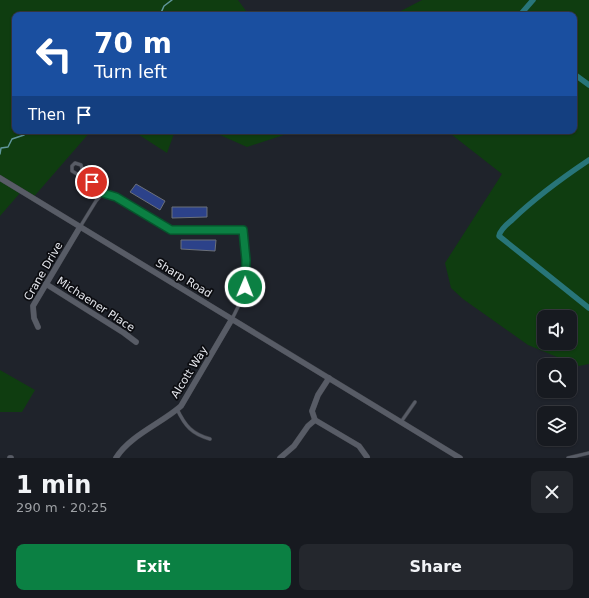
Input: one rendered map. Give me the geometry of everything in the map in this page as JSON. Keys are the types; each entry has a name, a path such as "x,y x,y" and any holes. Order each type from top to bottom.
{"street":[{"name":"Sharp Road","path":"0,178 460,458"},
{"name":"Crane Drive","path":"38,327 34,318 33,306 80,227"},
{"name":"Michaener Place","path":"46,284 136,342"},
{"name":"Alcott Way","path":"116,458 126,445 177,409 186,398 232,319"},
{"path":"329,378 318,395 312,410 315,420 359,446 367,457"},
{"path":"280,458 294,446 308,426 315,420"}],"lane":[{"path":"85,178 81,165 75,163 72,166 72,171 99,186 103,193 116,197 171,230 243,230 246,260 245,287 241,302 232,319"},
{"path":"80,227 96,201 103,193"},
{"path":"401,422 415,402"},
{"path":"177,409 180,417 192,432 210,439"},
{"path":"568,458 589,453"}],"green space":[{"path":"0,0 238,0 247,12 12,12 12,134 88,134 31,200 20,193 0,216"},
{"path":"422,0 589,0 589,364 579,366 577,365 577,358 560,358 540,350 577,350 577,310 537,310 537,349 528,345 463,299 451,288 445,263 502,174 451,134 577,134 577,12 399,12"},
{"path":"138,134 174,134 167,153"},
{"path":"218,134 287,134 247,147"},
{"path":"0,370 35,390 22,412 0,412"}],"building":[{"path":"136,184 165,201 160,210 130,192"},
{"path":"172,207 207,207 207,217 172,218"},
{"path":"181,240 216,240 215,251 181,249"}],"waterway":[{"path":"161,12 164,6 172,0"},
{"path":"523,12 533,0"},
{"path":"577,76 589,85"},
{"path":"0,154 1,148 8,147 12,139 25,134"},
{"path":"589,160 530,203 504,227 499,236 589,308"}],"route":[{"path":"92,182 99,186 103,193 116,197 171,230 243,230 246,260 245,287"}]}
